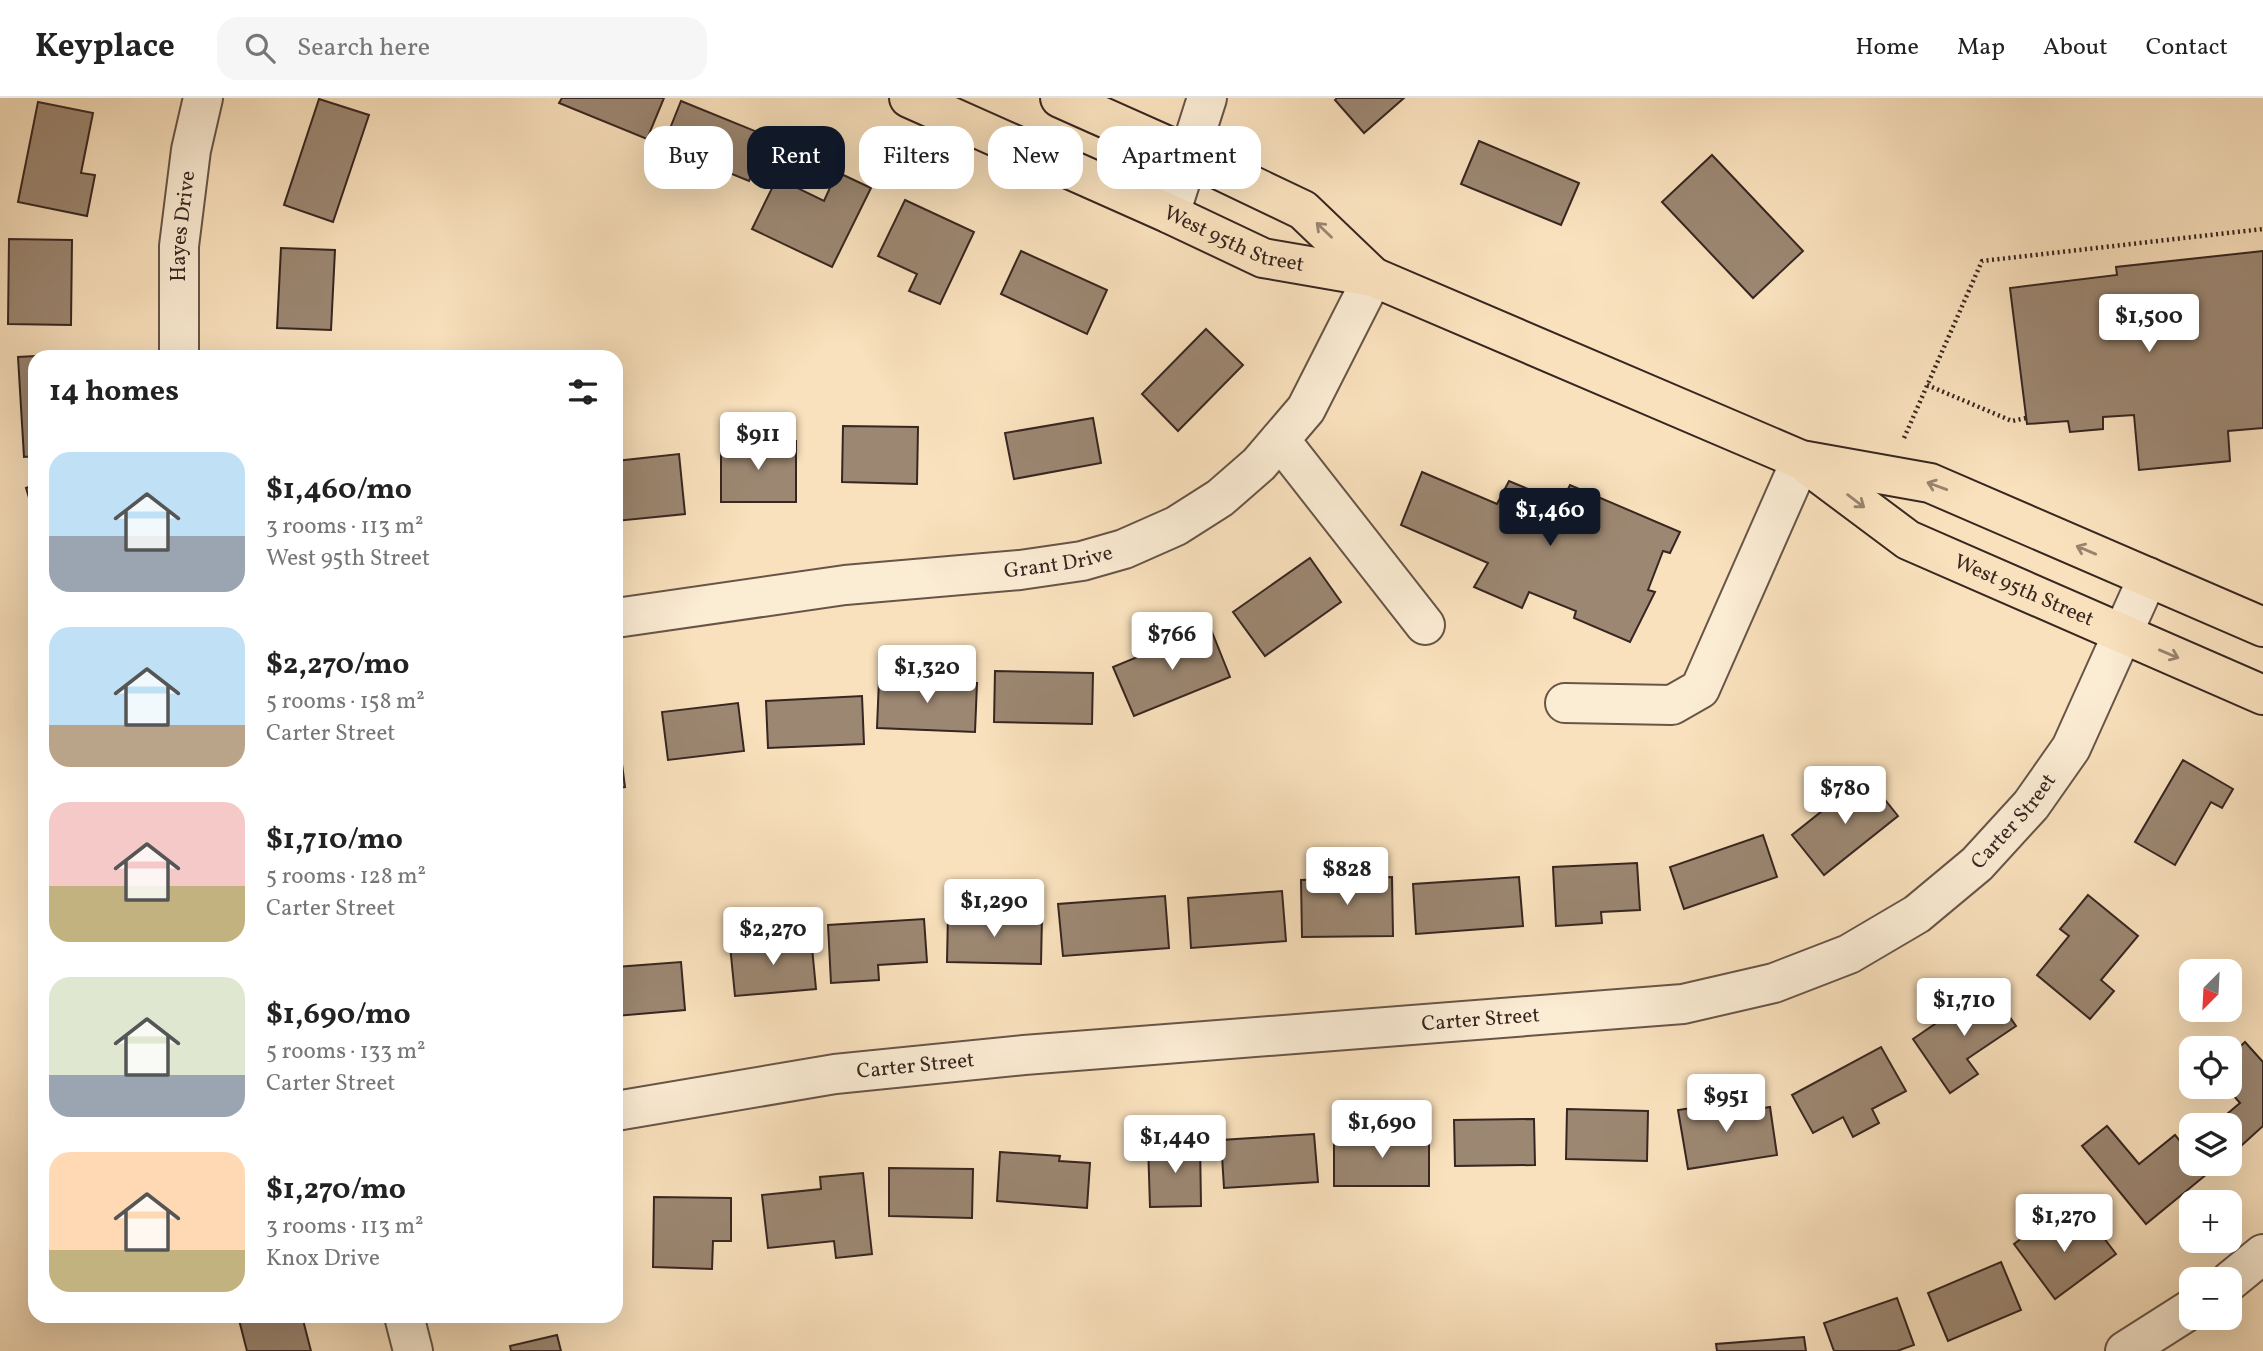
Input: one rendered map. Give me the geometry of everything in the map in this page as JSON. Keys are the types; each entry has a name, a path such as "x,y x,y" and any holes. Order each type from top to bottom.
{"main road":[{"name":"West 95th Street","path":"909,98 1262,258 1373,277 1801,460 1930,483 2263,627"},
{"name":"West 95th Street","path":"1060,98 1123,126"},
{"name":"West 95th Street","path":"1259,189 1303,210 1373,277"},
{"name":"West 95th Street","path":"1801,460 1908,540 2263,695"}],"street":[{"name":"Hayes Drive","path":"179,350 179,246 191,150 203,98"},
{"path":"1198,126 1207,98"},
{"path":"1170,214 1178,189"},
{"name":"Grant Drive","path":"623,617 845,585 1020,570 1103,555 1124,549 1176,526 1220,498 1259,464 1306,409 1373,277"},
{"path":"1280,440 1425,625"},
{"path":"1565,703 1672,705 1700,689 1801,460"},
{"name":"Carter Street","path":"623,1110 835,1073 1024,1055 1683,1004 1774,982 1849,954 1917,914 1977,864 2032,805 2071,748 2148,577"},
{"path":"2242,1271 2263,1254"},
{"path":"2125,1351 2179,1317"},
{"path":"406,1323 413,1351"}],"path":[{"path":"1904,438 1982,261 2263,229"},
{"path":"1927,385 2012,421 2026,418"}],"building":[{"path":"562,98 664,98 652,126 644,126 644,138 559,103"},
{"path":"1404,98 1364,133 1335,100"},
{"path":"319,99 369,115 333,222 284,205"},
{"path":"681,101 747,128 747,180 733,174 733,126 671,126"},
{"path":"38,102 93,113 81,173 95,175 87,216 18,202"},
{"path":"1479,141 1579,183 1561,225 1461,184"},
{"path":"1712,155 1803,251 1753,298 1662,202"},
{"path":"845,176 859,182 859,189 871,189 832,267 752,229 772,189 799,189 824,201 829,189 845,189"},
{"path":"905,200 974,232 940,304 909,291 917,274 878,256"},
{"path":"9,239 72,240 71,325 8,324"},
{"path":"281,248 335,250 331,330 277,328"},
{"path":"1021,251 1107,290 1087,334 1001,294"},
{"path":"2263,251 2263,428 2228,431 2230,461 2139,470 2134,415 2103,417 2103,429 2070,432 2068,421 2027,424 2010,288 2117,275 2116,267"},
{"path":"1206,329 1243,365 1178,431 1142,394"},
{"path":"28,356 28,457 24,457 18,357"},
{"path":"1093,418 1101,463 1014,479 1005,433"},
{"path":"843,426 918,427 917,484 842,482"},
{"path":"721,441 796,441 796,502 721,502"},
{"path":"679,454 685,514 623,520 623,460"},
{"path":"1422,472 1497,504 1509,481 1561,503 1570,485 1680,532 1670,553 1663,551 1648,590 1655,592 1630,642 1574,618 1576,611 1529,592 1522,608 1474,587 1488,563 1401,525"},
{"path":"1310,558 1341,602 1265,656 1233,612"},
{"path":"1210,627 1230,677 1134,716 1113,667"},
{"path":"995,671 1093,673 1092,724 994,722"},
{"path":"879,679 977,683 975,732 877,728"},
{"path":"862,696 864,744 768,748 766,701"},
{"path":"738,703 744,751 668,760 662,712"},
{"path":"2183,760 2233,789 2222,808 2211,802 2175,865 2135,842"},
{"path":"1866,776 1898,816 1824,875 1792,835"},
{"path":"1763,835 1777,877 1684,909 1670,867"},
{"path":"1637,863 1640,910 1601,912 1602,923 1556,926 1553,867"},
{"path":"1392,877 1393,936 1302,937 1301,880"},
{"path":"1519,877 1523,926 1416,934 1413,884"},
{"path":"1282,891 1286,941 1191,948 1188,898"},
{"path":"2088,895 2138,936 2101,980 2114,991 2090,1019 2037,975 2069,936 2060,929"},
{"path":"1165,896 1169,948 1063,956 1058,904"},
{"path":"948,913 1042,916 1041,964 947,962"},
{"path":"924,919 927,962 878,965 879,980 831,983 828,925"},
{"path":"811,937 816,989 735,996 730,945"},
{"path":"681,962 685,1010 623,1015 623,966"},
{"path":"1989,987 2016,1026 1967,1059 1978,1074 1950,1093 1913,1039"},
{"path":"2245,1042 2263,1062 2263,1126 2242,1145 2242,1113 2228,1113 2240,1103 2236,1099 2242,1099 2242,1045"},
{"path":"1881,1047 1906,1091 1872,1109 1879,1123 1853,1137 1843,1117 1813,1133 1792,1095"},
{"path":"1738,1101 1739,1112 1770,1107 1777,1155 1688,1169 1678,1110"},
{"path":"1567,1109 1648,1111 1647,1161 1566,1159"},
{"path":"1534,1119 1535,1165 1455,1166 1454,1120"},
{"path":"2107,1126 2139,1164 2175,1135 2179,1140 2179,1176 2205,1176 2187,1190 2179,1190 2179,1197 2146,1224 2082,1146"},
{"path":"1334,1133 1429,1133 1429,1186 1334,1186"},
{"path":"1314,1134 1318,1182 1224,1188 1221,1140"},
{"path":"1200,1143 1201,1206 1150,1207 1148,1144"},
{"path":"1000,1152 1060,1156 1059,1161 1090,1163 1087,1208 997,1201"},
{"path":"889,1168 973,1169 972,1218 889,1216"},
{"path":"863,1173 872,1254 836,1258 834,1241 768,1248 762,1195 821,1189 820,1177"},
{"path":"654,1197 731,1198 731,1241 713,1241 712,1269 653,1267"},
{"path":"2088,1217 2116,1254 2055,1299 2014,1244 2048,1219 2061,1237"},
{"path":"2001,1262 2021,1310 1948,1341 1928,1293"},
{"path":"1897,1298 1914,1345 1897,1351 1834,1351 1824,1323"},
{"path":"240,1323 304,1323 311,1351 247,1351"},
{"path":"557,1335 561,1351 511,1351 510,1346"},
{"path":"1804,1337 1806,1351 1717,1351 1716,1344"}]}
